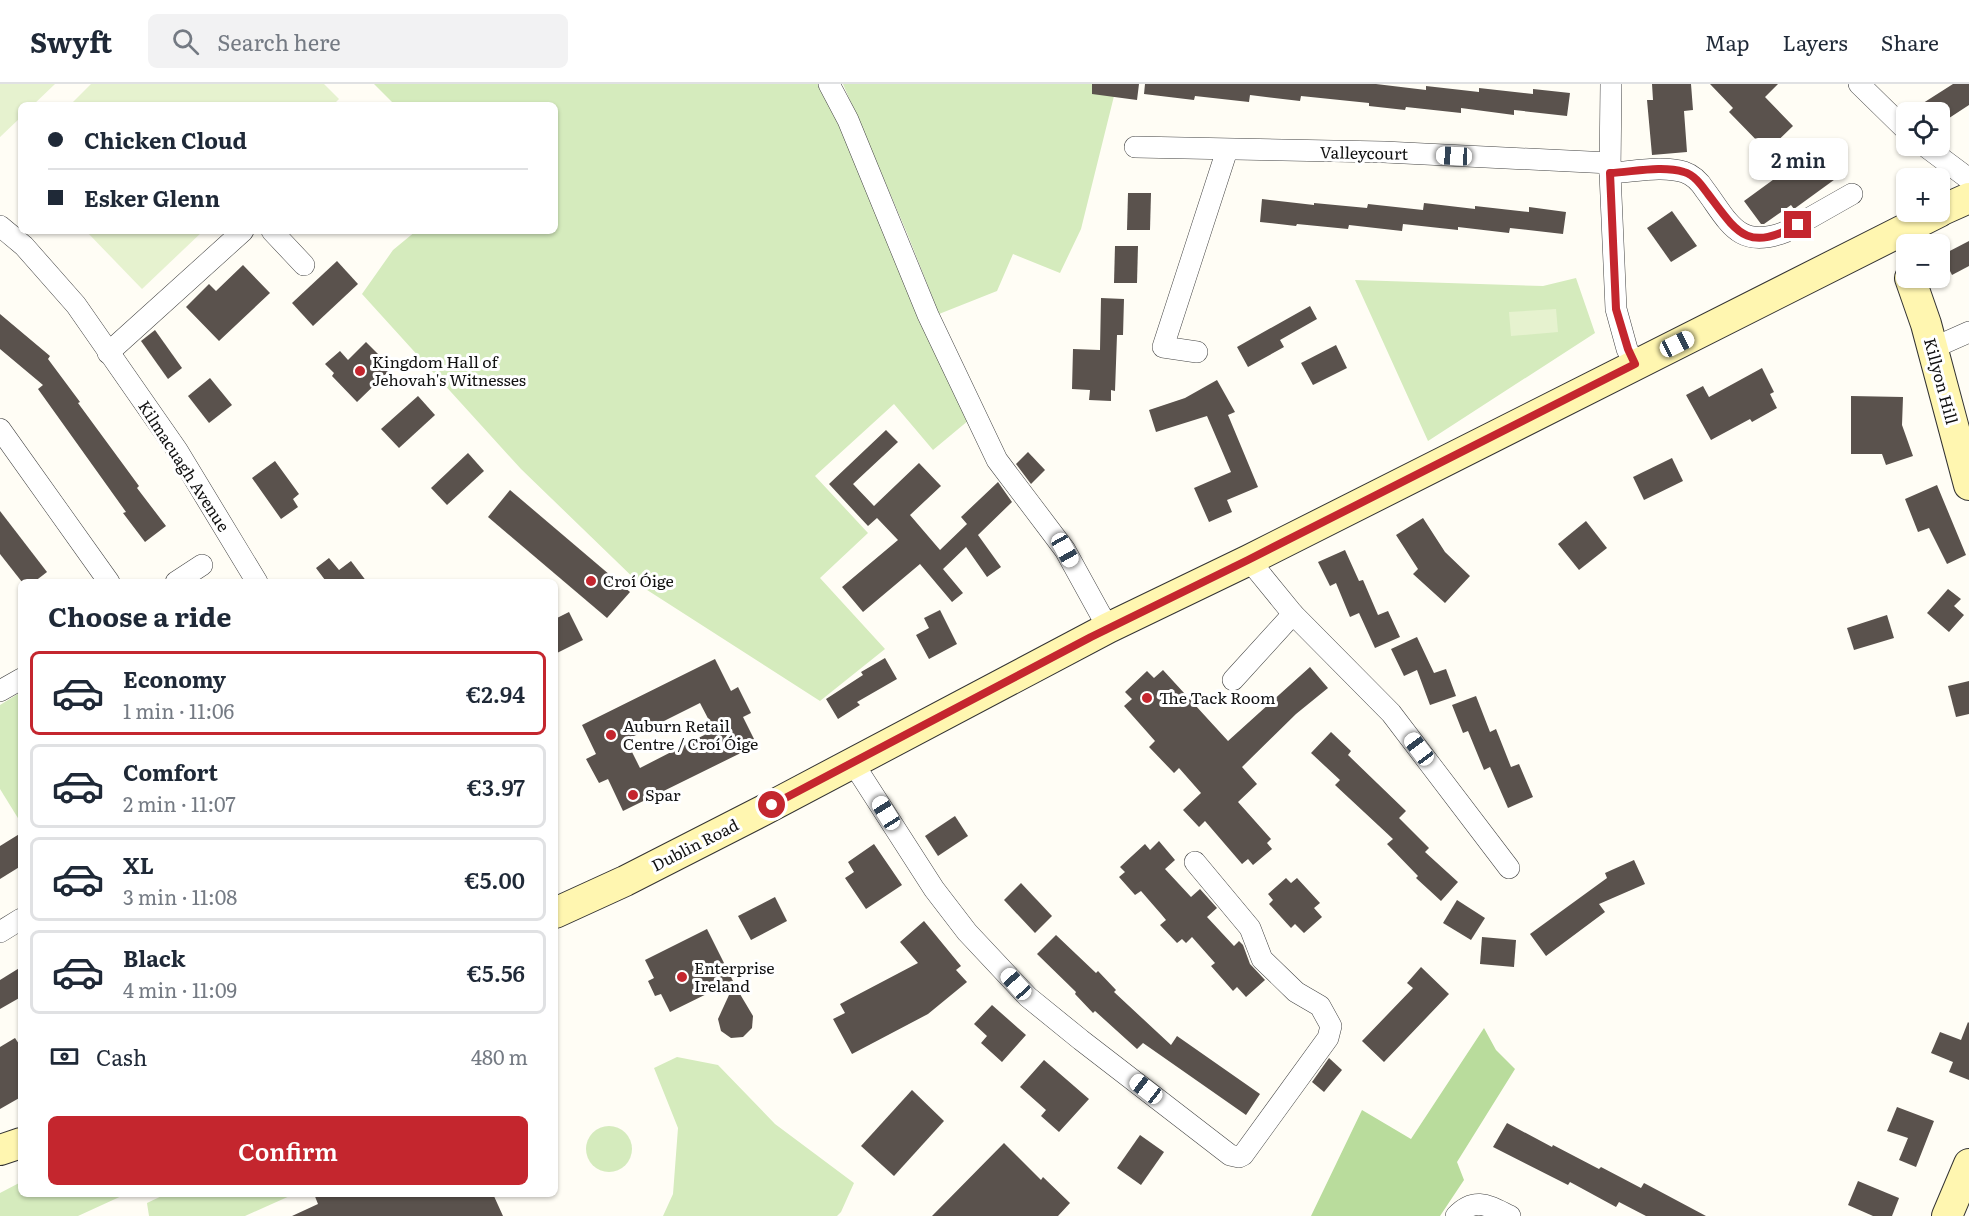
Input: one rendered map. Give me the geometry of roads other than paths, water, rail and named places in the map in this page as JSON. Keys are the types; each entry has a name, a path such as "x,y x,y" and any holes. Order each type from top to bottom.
{"main road":[{"name":"Dublin Road","path":"1950,206 1969,198"},
{"name":"Dublin Road","path":"558,912 646,870 1108,628 1248,560 1916,222"},
{"path":"1894,233 1896,239"},
{"name":"Killyon Hill","path":"1913,288 1933,348 1969,485"},
{"path":"0,1150 18,1144"},
{"path":"1947,1216 1969,1164"}],"street":[{"path":"829,84 848,120 928,315 997,460 1065,550 1108,628"},
{"path":"1611,84 1610,168 1616,309 1635,364"},
{"path":"1859,84 1896,120"},
{"name":"Valleycourt","path":"1136,147 1384,152 1610,168 1667,169 1685,172 1703,186 1731,225 1746,236 1757,238 1773,237 1785,232 1852,194"},
{"path":"1197,352 1163,347 1227,150"},
{"path":"1938,156 1969,179"},
{"name":"Kilmacuagh Avenue","path":"0,226 24,246 76,305 177,450 254,579"},
{"path":"108,353 240,234"},
{"path":"275,234 304,265"},
{"path":"1933,348 1969,332"},
{"path":"0,429 107,579"},
{"path":"1248,560 1293,614 1391,712 1509,868"},
{"path":"181,579 202,565"},
{"path":"1233,680 1293,614"},
{"path":"0,692 18,681"},
{"path":"853,763 934,889 967,932 1028,997 1230,1155 1239,1157 1243,1155 1328,1038 1330,1026 1320,1006 1296,992 1262,959 1250,928 1195,862"},
{"path":"0,932 18,921"},
{"path":"1456,1216 1468,1206 1479,1204 1510,1216"}],"place":[{"name":"Kingdom Hall of Jehovah's Witnesses","path":"360,371"},
{"name":"Croí Óige","path":"591,581"},
{"name":"The Tack Room","path":"1147,698"},
{"name":"Auburn Retail Centre / Croí Óige","path":"611,735"},
{"name":"Spar","path":"633,795"},
{"name":"Enterprise Ireland","path":"682,977"}]}
